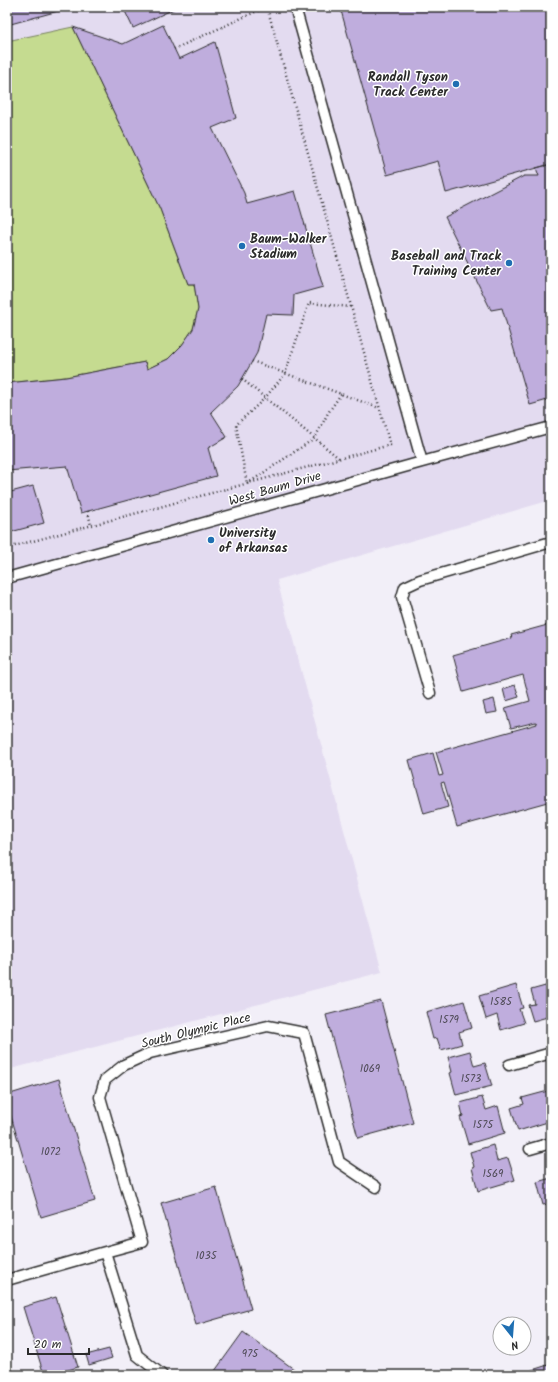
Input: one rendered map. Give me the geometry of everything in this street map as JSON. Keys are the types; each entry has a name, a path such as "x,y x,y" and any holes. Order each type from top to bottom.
{"lane":[{"path":"296,7 422,462"},
{"name":"West Baum Drive","path":"7,578 551,427"},
{"path":"430,693 402,597 405,587 420,580 551,542"},
{"name":"South Olympic Place","path":"105,1252 142,1242 100,1097 105,1080 124,1065 150,1053 268,1026 304,1033 339,1162 376,1187"},
{"path":"509,1065 551,1053"},
{"path":"530,1149 551,1143"},
{"path":"7,1280 105,1252 137,1355 162,1375"}],"path":[{"path":"7,548 390,445 266,7 174,49"},
{"path":"247,484 236,425 265,398 285,374 309,303 351,307"},
{"path":"252,362 380,408"},
{"path":"242,379 340,459"},
{"path":"247,484 315,438 328,413 341,394"},
{"path":"88,511 91,526"}],"shaded area":[{"name":"University of Arkansas","path":"7,7 551,7 551,500 277,580 382,972 7,1070"}],"green space":[{"path":"73,27 160,209 188,284 194,284 198,309 193,329 182,345 168,359 147,369 145,362 66,377 7,383 7,41"}],"building":[{"path":"7,7 73,7 7,25"},
{"path":"123,7 178,7 133,28"},
{"name":"Randall Tyson Track Center","path":"340,7 551,7 551,164 446,193 438,161 387,175"},
{"name":"Baum-Walker Stadium","path":"163,25 179,59 215,42 236,118 212,128 244,193 247,204 295,191 323,287 294,295 293,315 266,314 257,353 238,386 211,412 227,437 208,448 216,476 81,513 67,466 7,471 7,383 66,377 145,362 147,369 168,359 182,345 193,329 198,309 194,284 188,284 160,209 73,27 123,44"},
{"name":"Baseball and Track Training Center","path":"551,164 551,399 530,405 502,308 491,310 445,217 524,176 539,176 536,168"},
{"path":"33,486 44,523 7,533 7,493"},
{"path":"551,624 551,801 457,827 444,782 441,783 448,807 424,814 409,760 433,753 439,776 443,775 436,752 537,724 536,722 511,728 505,708 530,701 523,675 463,692 453,655 512,638 511,635"},
{"path":"515,685 519,697 506,701 503,689"},
{"path":"494,699 497,712 486,714 483,702"},
{"path":"516,985 523,1008 519,1009 524,1023 501,1030 497,1015 486,1019 479,996"},
{"path":"549,985 551,993 551,1016 533,1021 528,1005 535,1004 531,990"},
{"path":"381,1001 413,1123 358,1138 326,1015"},
{"path":"464,1001 472,1028 459,1032 462,1044 441,1050 437,1038 433,1039 426,1012"},
{"path":"470,1051 474,1066 485,1063 492,1086 456,1095 450,1073 452,1072 448,1057"},
{"path":"59,1079 95,1201 41,1217 7,1103 7,1095"},
{"path":"548,1091 551,1102 551,1121 518,1131 511,1108 524,1104 522,1098"},
{"path":"482,1097 486,1110 498,1106 505,1133 468,1144 460,1117 463,1116 460,1103"},
{"path":"493,1145 497,1161 508,1158 515,1180 478,1191 472,1168 474,1167 470,1152"},
{"path":"551,1178 551,1203 543,1205 537,1182"},
{"path":"216,1187 251,1309 196,1325 161,1203"},
{"path":"56,1297 78,1367 51,1375 44,1375 23,1307"},
{"path":"243,1332 302,1375 212,1375"},
{"path":"109,1349 112,1358 89,1365 86,1355"},
{"path":"551,1364 551,1375 527,1375 526,1372"}],"place":[{"name":"Randall Tyson Track Center","path":"456,84"},
{"name":"Baum-Walker Stadium","path":"242,246"},
{"name":"Baseball and Track Training Center","path":"509,263"},
{"name":"University of Arkansas","path":"211,540"}]}
